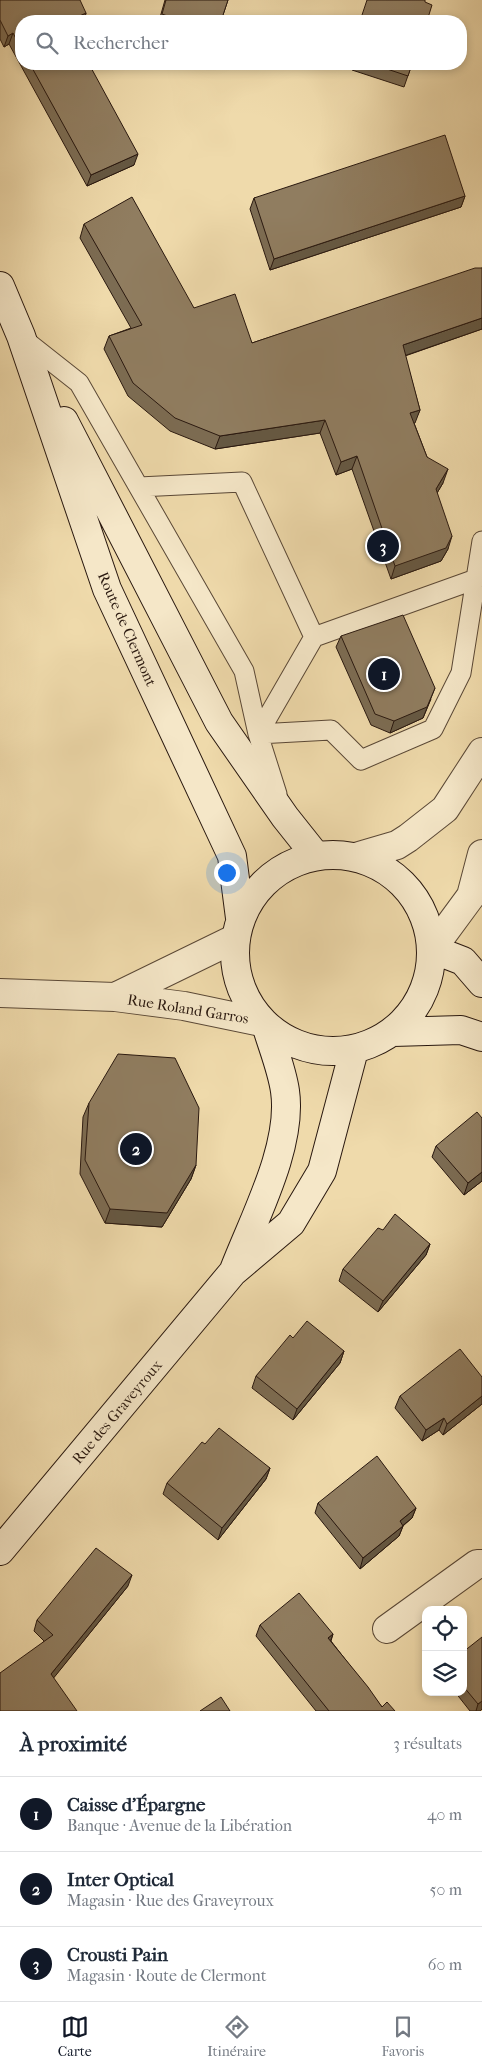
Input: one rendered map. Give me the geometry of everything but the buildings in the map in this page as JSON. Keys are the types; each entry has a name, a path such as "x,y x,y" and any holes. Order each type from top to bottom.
{"main road":[{"name":"Route de Clermont","path":"0,286 20,336 107,589 232,856 237,928 235,969 244,997 264,1025"},
{"name":"Route de Clermont","path":"20,336 219,722 285,817 316,856"},
{"path":"356,857 397,845 445,809 482,752"},
{"path":"237,928 257,889 284,867 316,856 336,854 356,857 385,870 410,890 425,918 432,949 428,980 415,1009 394,1032 375,1043 354,1050 323,1052 293,1044 264,1025"},
{"path":"432,949 471,896 482,854"},
{"name":"Rue Roland Garros","path":"115,997 237,928"},
{"path":"432,949 463,962 482,983"},
{"name":"Rue Roland Garros","path":"0,993 115,997 184,1006 264,1025"},
{"name":"Rue des Graveyroux","path":"233,1272 277,1162 285,1124 285,1091 264,1025"},
{"path":"394,1032 461,1030 482,1037"},
{"name":"Rue des Graveyroux","path":"0,1551 233,1272 291,1223 322,1171 354,1050"},
{"path":"387,1629 477,1564 482,1564"}],"lane":[{"path":"20,336 79,383 244,671 258,734 285,817"},
{"path":"138,487 242,482 314,637"},
{"path":"258,734 331,730 361,760 433,729 461,673 482,541"},
{"path":"258,734 314,637 476,580"}],"place":[{"name":"Crousti Pain","path":"383,546"},
{"name":"Caisse d'Épargne","path":"384,674"},
{"name":"Inter Optical","path":"136,1149"}]}
